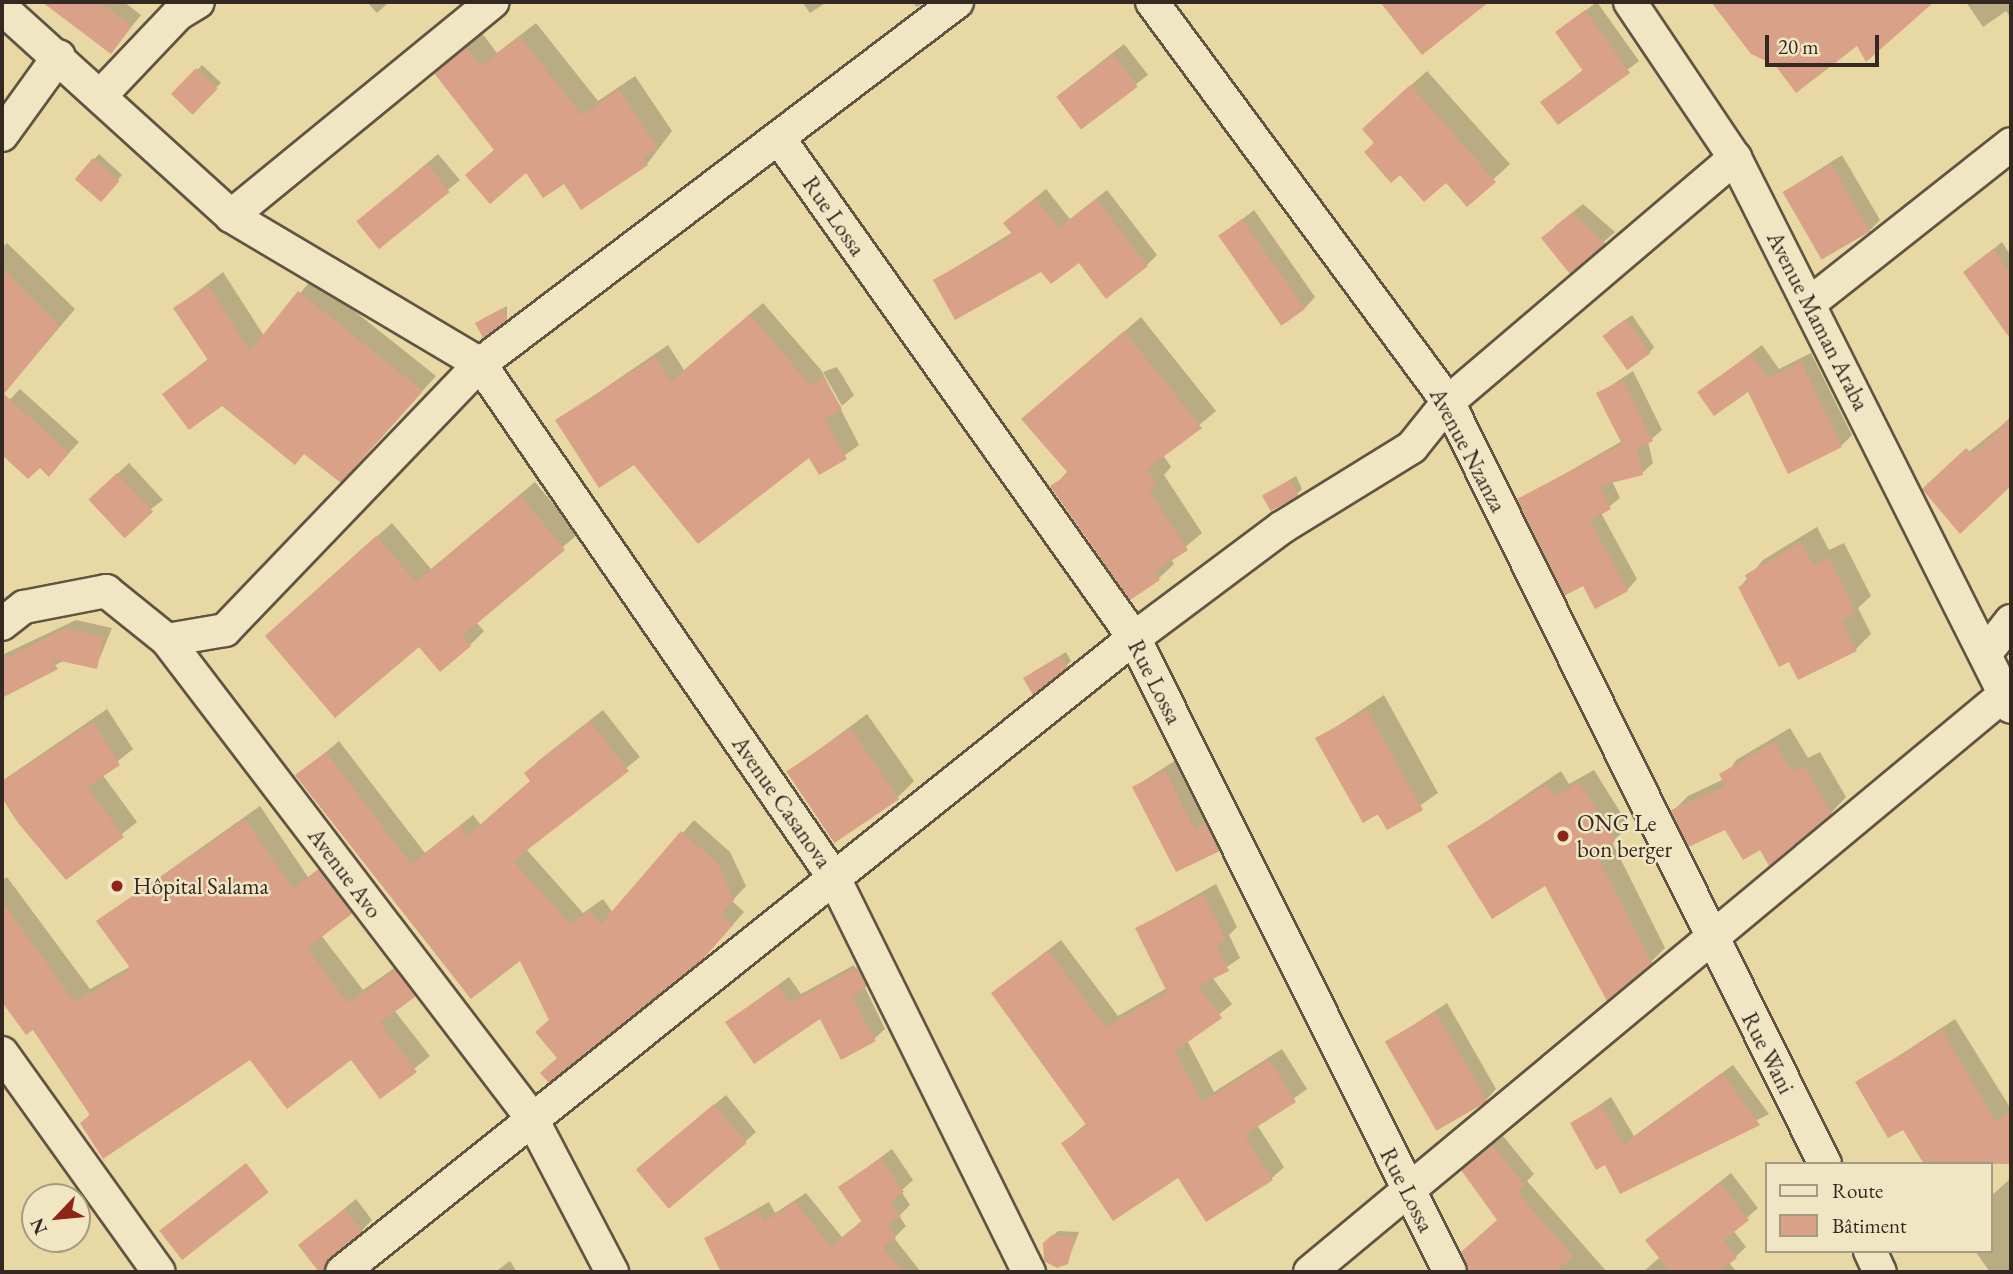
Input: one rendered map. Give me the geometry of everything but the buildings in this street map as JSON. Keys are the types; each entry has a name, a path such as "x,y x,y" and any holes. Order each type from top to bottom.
{"street":[{"path":"103,93 178,14 198,2"},
{"path":"231,216 492,2"},
{"path":"167,640 225,630 480,364 780,140 957,2"},
{"name":"Avenue Nzanza","path":"1152,2 1448,402 1711,942"},
{"name":"Avenue Maman Araba","path":"1630,2 1735,158 2008,701"},
{"path":"2,8 103,93 231,216 480,364"},
{"path":"2,135 59,56"},
{"name":"Rue Lossa","path":"780,140 1134,638 1450,1272"},
{"path":"1810,303 2011,144"},
{"path":"342,1272 531,1117 1134,638 1281,528 1412,447 1448,402 1735,158"},
{"name":"Avenue Casanova","path":"480,364 834,878 1029,1272"},
{"name":"Avenue Avo","path":"2,624 24,607 106,592 167,640 531,1117 612,1272"},
{"path":"1985,654 2011,621"},
{"path":"1310,1272 1409,1194 1711,942 2008,701"},
{"name":"Rue Wani","path":"1711,942 1824,1162"},
{"path":"2,1053 159,1272"},
{"path":"1871,1253 1880,1272"}],"place":[{"name":"ONG Le bon berger","path":"1563,836"},
{"name":"Hôpital Salama","path":"117,886"}]}
